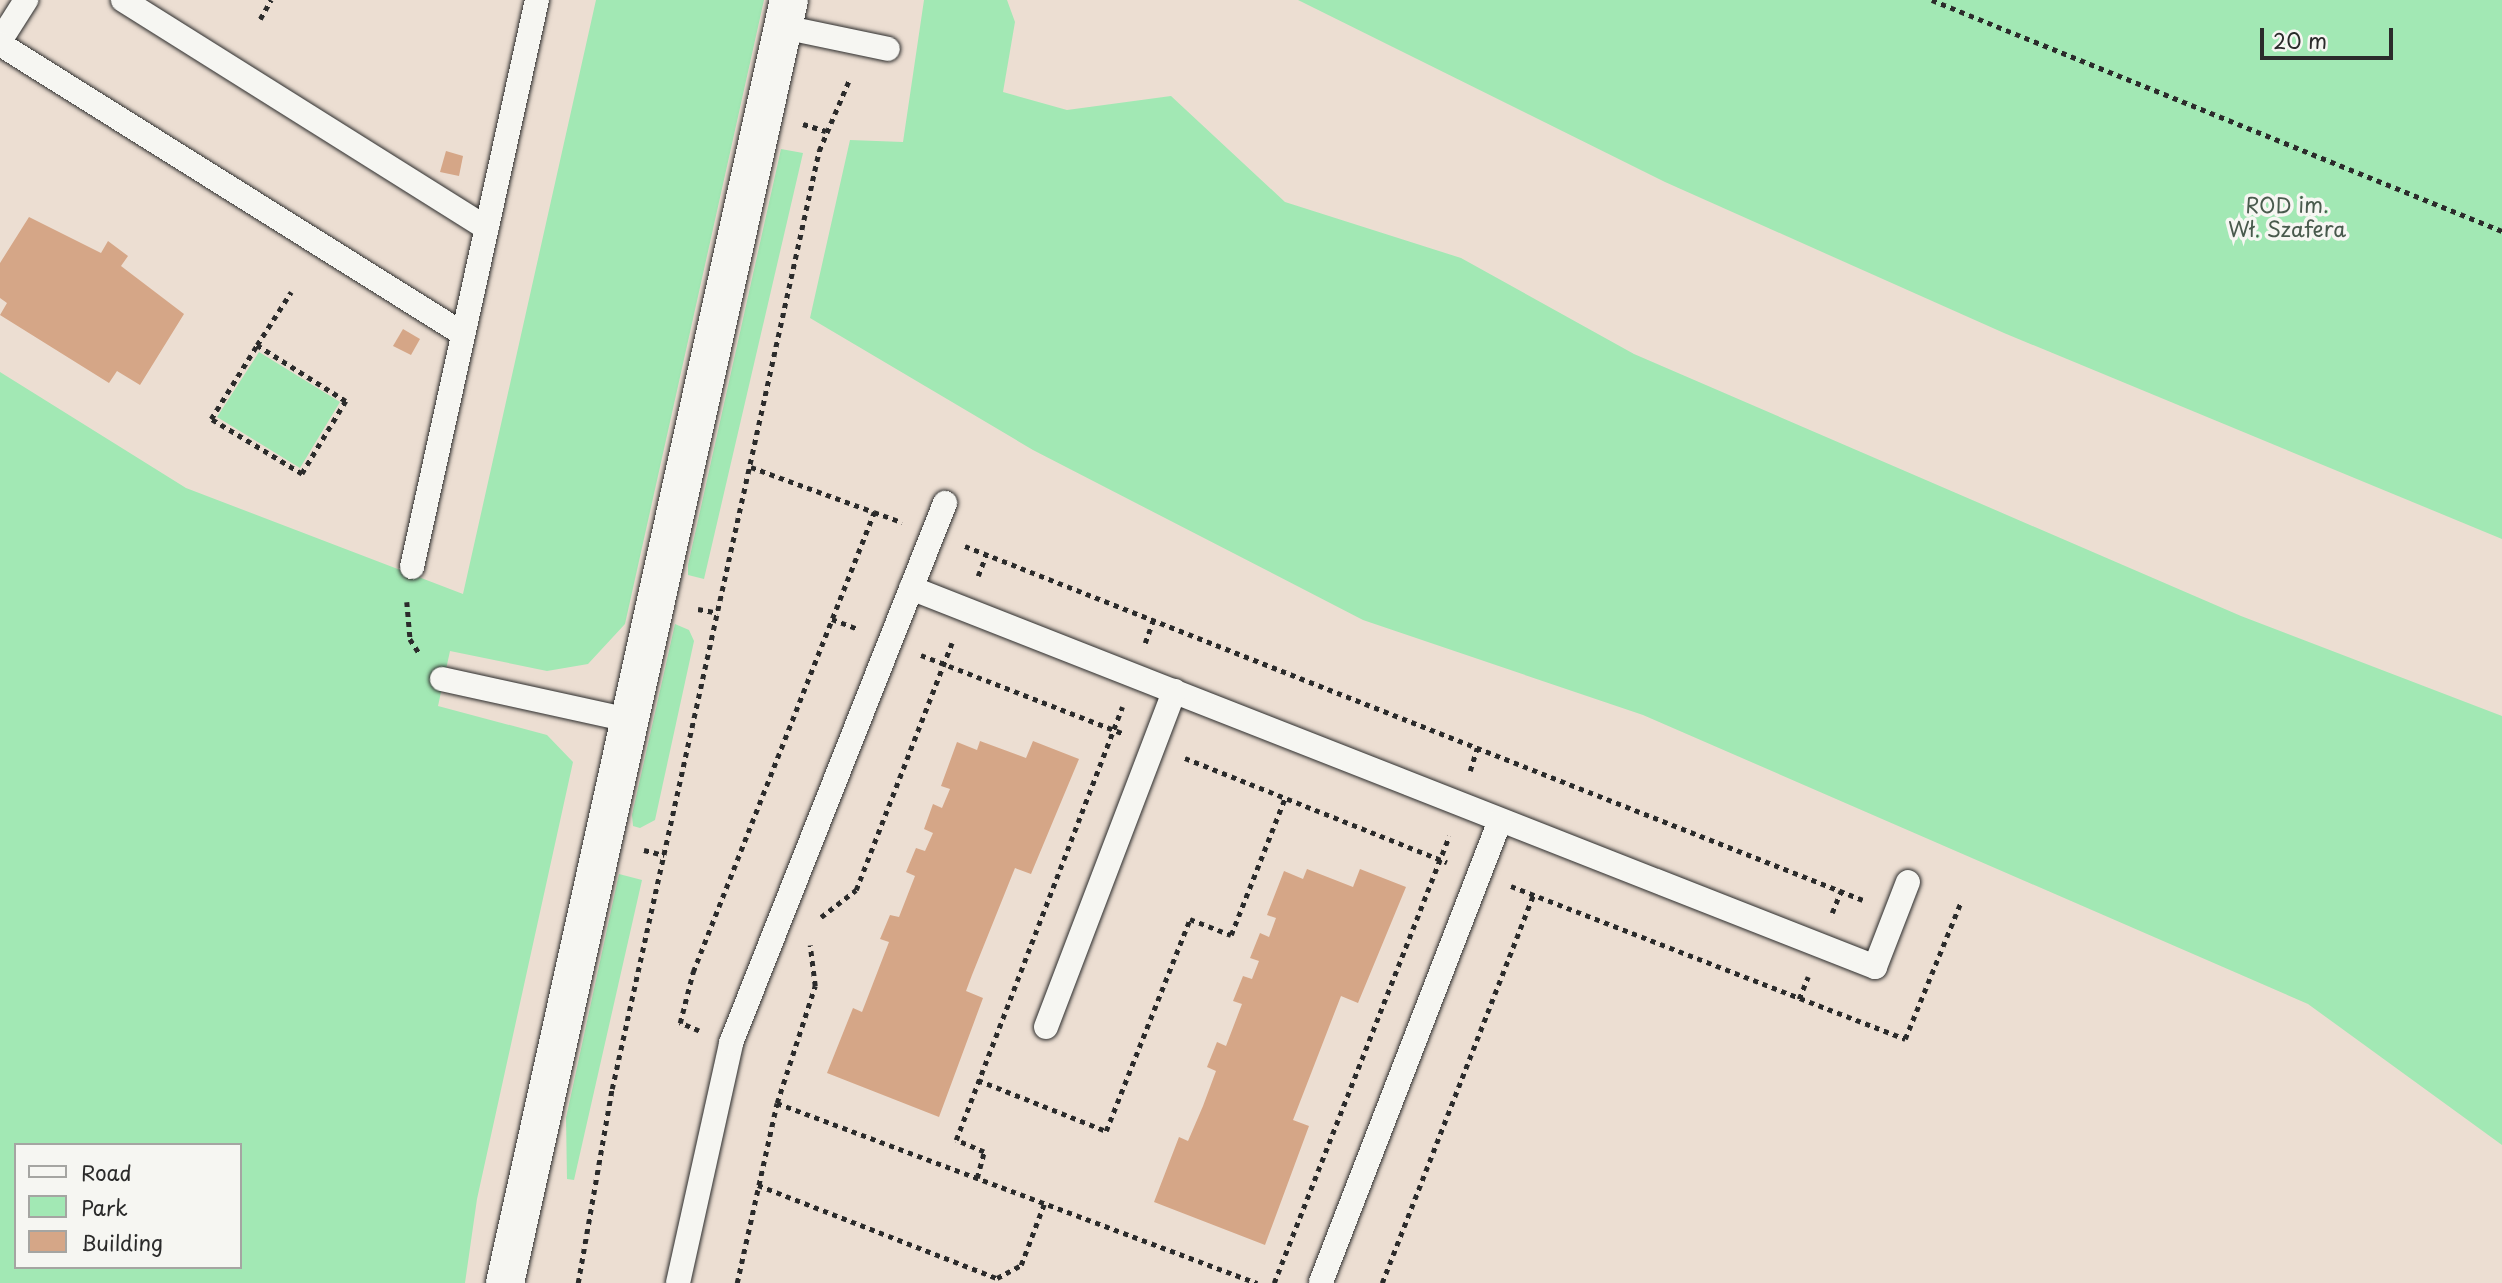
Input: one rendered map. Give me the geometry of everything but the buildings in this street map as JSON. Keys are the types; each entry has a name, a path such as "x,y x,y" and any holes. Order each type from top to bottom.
{"street":[{"path":"505,1283 786,14"}],"lane":[{"path":"26,0 0,43 463,334"},
{"path":"123,0 486,228"},
{"path":"412,567 537,0"},
{"path":"786,14 888,49"},
{"path":"678,1283 731,1044 945,503"},
{"path":"912,588 1875,967 1908,882"},
{"path":"442,679 629,720"},
{"path":"1046,1027 1174,691"},
{"path":"1321,1282 1500,820"}],"path":[{"path":"260,19 271,0"},
{"path":"1932,0 2502,231"},
{"path":"578,1283 610,1101 820,151 853,69"},
{"path":"257,345 346,401 302,474 211,419 257,345 290,292"},
{"path":"751,467 874,512"},
{"path":"412,567 410,639 442,679"},
{"path":"976,1178 984,1152 956,1140 1153,621"},
{"path":"817,924 856,890 944,665"},
{"path":"1274,1283 1460,804 1477,748"},
{"path":"978,1080 1106,1131 1189,919 1231,935 1285,798"},
{"path":"1382,1283 1534,894"},
{"path":"737,1283 777,1103 815,986 813,931"},
{"path":"777,1103 1257,1283"},
{"path":"758,1185 997,1278 1021,1265 1044,1203"}],"green space":[{"path":"596,0 764,0 625,624 588,664 547,671 450,651 438,706 547,735 573,762 477,1199 465,1283 0,1283 0,372 186,488 463,594"},
{"path":"924,0 1007,0 1015,22 1003,92 1067,110 1171,96 1285,202 1461,258 1634,354 2241,616 2502,716 2502,1145 2308,1004 1643,715 1363,620 1033,450 810,318 850,140 903,142"},
{"name":"ROD im. Wł. Szafera","path":"1298,0 2502,0 2502,539 2004,333 1665,182"},
{"path":"781,149 803,153 704,579 688,575 688,565"},
{"path":"259,352 340,402 300,468 217,417"},
{"path":"675,624 689,630 694,641 655,820 640,828 633,826 632,815"},
{"path":"619,874 642,880 574,1180 567,1179 566,1118"}]}
